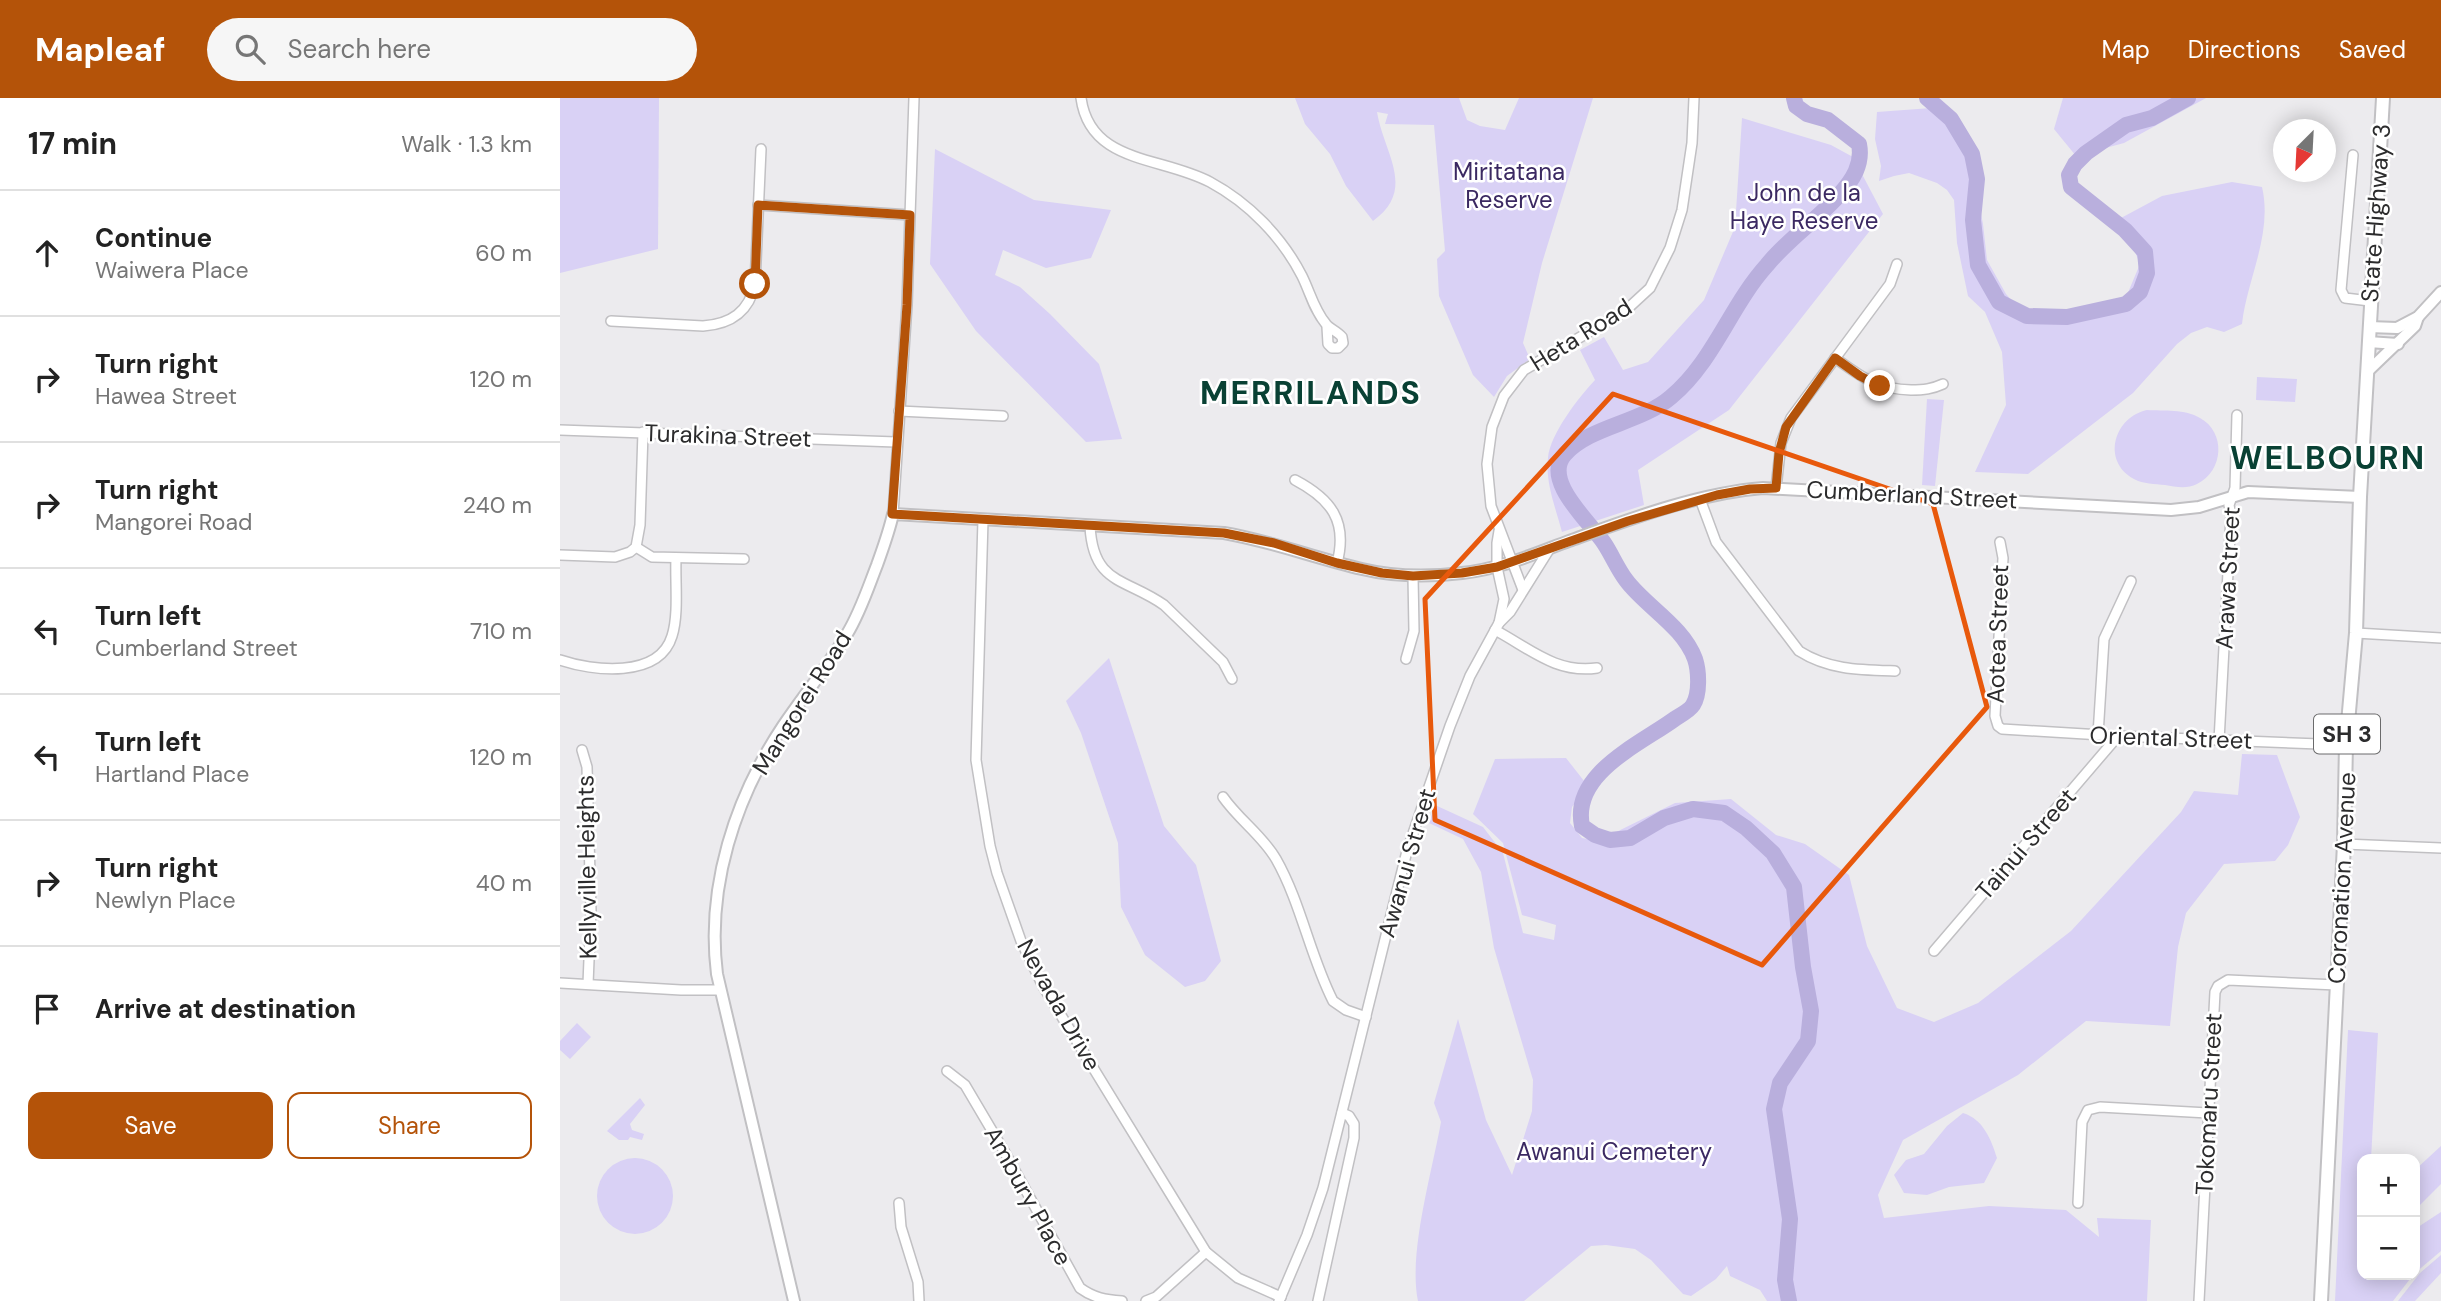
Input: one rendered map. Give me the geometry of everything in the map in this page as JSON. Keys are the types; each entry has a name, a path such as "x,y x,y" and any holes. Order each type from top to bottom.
{"highway":[{"name":"State Highway 3","path":"2369,327 2383,98"},
{"name":"Coronation Avenue","path":"2321,1301 2344,844 2346,745 2356,633 2369,327"}],"main road":[{"path":"2369,327 2397,328 2418,317 2441,292"},
{"path":"2367,372 2415,326 2418,317"},
{"path":"2368,342 2398,344"},
{"name":"Cumberland Street","path":"892,514 1224,533 1274,543 1337,563 1382,573 1413,576 1462,573 1497,567 1614,526 1700,499 1737,491 1776,488 2172,510 2199,507 2248,492 2360,496"},
{"name":"Mangorei Road","path":"794,1301 720,990 715,957 715,923 720,874 733,825 770,747 849,631 888,538 892,514"}],"street":[{"name":"Mangorei Road","path":"892,514 907,305 914,98"},
{"path":"1081,98 1091,130 1107,145 1170,165 1210,182 1258,217 1273,232 1294,262 1327,327"},
{"name":"Heta Road","path":"1513,562 1506,540 1499,531 1488,486 1492,427 1504,396 1524,370 1625,312 1650,288 1670,248 1682,210 1692,143 1693,98"},
{"path":"611,321 717,325 741,313 748,305 755,284 761,149"},
{"path":"2353,155 2341,290 2345,298 2370,301"},
{"path":"758,205 910,215"},
{"path":"1776,488 1779,453 1786,427 1890,284 1897,264"},
{"path":"1835,358 1872,384 1889,389 1930,390 1943,384"},
{"path":"899,411 1003,416"},
{"name":"Arawa Street","path":"2219,741 2231,521 2229,505 2235,488 2237,415"},
{"name":"Turakina Street","path":"560,429 896,442"},
{"path":"560,555 615,557 636,547 640,525 643,432"},
{"path":"1295,480 1321,496 1336,516 1341,533 1337,563"},
{"path":"1700,499 1716,542 1799,651 1812,660 1844,669 1895,671"},
{"name":"Nevada Drive","path":"983,520 976,760 990,846 1021,941 1043,986 1206,1252 1238,1278 1280,1299"},
{"path":"1090,526 1095,553 1107,572 1115,580 1164,605 1223,662 1232,679"},
{"name":"Heta Road","path":"1497,567 1496,543 1499,531"},
{"name":"Aotea Street","path":"1998,726 1995,716 2003,558 2000,542"},
{"path":"636,547 652,557 744,559"},
{"name":"Awanui Street","path":"1497,626 1510,612 1550,548"},
{"path":"560,660 583,668 634,667 655,659 663,652 672,636 676,559"},
{"path":"1513,562 1523,590"},
{"name":"Awanui Street","path":"1280,1299 1316,1212 1413,830 1460,700 1497,626 1504,599 1497,567"},
{"path":"1406,659 1414,631 1413,576"},
{"path":"2098,735 2104,639 2131,581"},
{"path":"1497,626 1561,666 1574,670 1597,668"},
{"path":"2356,633 2441,638"},
{"name":"Oriental Street","path":"1998,726 2008,731 2346,745"},
{"name":"Tainui Street","path":"1934,951 2118,736"},
{"name":"Kellyville Heights","path":"582,750 587,767 592,911 588,984"},
{"path":"1223,797 1235,815 1261,839 1275,857 1333,1001 1346,1010 1366,1017"},
{"path":"2344,844 2441,848"},
{"name":"Tokomaru Street","path":"2199,1301 2214,998 2218,986 2228,981 2337,985"},
{"path":"560,983 720,990"},
{"name":"Ambury Place","path":"947,1071 965,1085 1080,1288 1103,1300 1122,1301"},
{"path":"2078,1203 2082,1122 2088,1110 2100,1107 2208,1113"},
{"path":"1318,1301 1354,1138 1354,1124 1349,1116 1342,1113"},
{"path":"899,1203 901,1227 918,1282 919,1301"},
{"path":"1146,1301 1156,1297 1206,1252"}],"highlighted area":[{"path":"1613,394 1933,504 1987,707 1762,965 1435,820 1425,599"}],"green space":[{"path":"560,98 659,98 658,249 560,273"},
{"name":"Miritatana Reserve","path":"1295,98 1459,98 1467,120 1480,126 1505,130 1519,98 1593,98 1542,263 1523,343 1530,359 1507,376 1494,397 1473,375 1439,296 1437,259 1445,251 1434,125 1385,124 1388,114 1377,112 1394,170 1395,184 1393,196 1386,209 1373,221 1346,186 1330,154 1305,124"},
{"path":"2063,98 2206,98 2124,143 2076,156 2054,129"},
{"path":"1945,107 1958,132 1974,178 1987,260 2006,294 2021,311 2042,315 2075,313 2108,305 2127,295 2140,264 2121,218 2162,196 2232,182 2262,187 2265,205 2262,239 2242,324 2224,332 2207,327 2191,333 2177,344 2133,393 2028,474 1975,472 2006,405 2002,352 1985,312 1968,296 1957,243 1954,200 1947,190 1937,183 1909,173 1879,181 1881,166 1875,139 1877,112"},
{"name":"John de la Haye Reserve","path":"1742,118 1831,145 1853,157 1883,214 1729,410 1638,470 1644,505 1562,532 1547,467 1550,448 1560,427 1595,380 1580,350 1604,337 1623,370 1648,362 1704,300 1735,227"},
{"path":"935,149 1034,200 1111,210 1091,258 1046,268 1003,250 995,275 1020,287 1099,364 1122,439 1086,442 976,331 930,264"},
{"path":"2257,377 2297,379 2295,402 2256,400"},
{"path":"1927,399 1944,400 1935,486 1922,485"},
{"path":"2147,410 2188,413 2208,424 2218,442 2218,451 2213,470 2206,478 2193,486 2177,487 2141,482 2124,471 2117,462 2116,440 2126,421"},
{"path":"1109,658 1164,826 1196,865 1221,961 1205,981 1185,987 1145,955 1121,907 1118,843 1081,733 1066,701"},
{"name":"Awanui Cemetery","path":"2242,754 2277,755 2300,817 2288,845 2275,861 2224,864 2186,913 2178,947 2170,1026 2086,1021 2018,1075 1903,1140 1878,1195 1884,1218 1989,1206 2066,1210 2099,1237 2097,1218 2151,1220 2147,1301 1767,1301 1760,1290 1730,1276 1727,1266 1716,1279 1691,1296 1683,1294 1651,1260 1635,1249 1606,1245 1591,1246 1524,1301 1418,1301 1416,1260 1441,1122 1434,1103 1458,1019 1486,1120 1512,1175 1532,1111 1533,1080 1494,948 1481,872 1463,839 1429,823 1435,805 1483,827 1503,853 1523,933 1554,940 1556,925 1522,915 1503,843 1473,814 1495,759 1566,758 1588,786 1572,807 1570,823 1582,838 1598,841 1675,803 1731,799 1776,835 1805,844 1849,875 1867,946 1897,1008 1934,1022 1978,1003 2071,931 2181,812 2194,791 2238,795"},
{"path":"577,1023 591,1037 570,1059 560,1050 560,1041"},
{"path":"2348,1030 2378,1033 2371,1154 2357,1154 2357,1280 2409,1280 2393,1301 2335,1301"},
{"path":"640,1098 645,1105 630,1124 632,1130 644,1134 642,1140 630,1137 628,1140 619,1140 607,1131"},
{"path":"1963,1113 1981,1125 1997,1158 1984,1183 1949,1187 1927,1195 1904,1193 1894,1175 1906,1160 1924,1154 1947,1126"},
{"path":"2441,1146 2441,1184 2420,1205 2420,1165"},
{"path":"635,1158 649,1161 662,1169 670,1182 673,1196 670,1210 662,1223 649,1231 635,1234 621,1231 608,1223 600,1210 597,1196 600,1182 608,1169 621,1161"},
{"path":"2441,1212 2441,1251 2420,1269 2420,1226"},
{"path":"2441,1255 2441,1273 2415,1301 2398,1301 2414,1280 2420,1280 2420,1273"}],"waterway":[{"path":"1789,1301 1785,1280 1790,1219 1774,1109 1780,1083 1808,1041 1811,1011 1794,887 1773,853 1746,828 1724,813 1693,809 1664,818 1630,838 1610,840 1595,835 1582,826 1581,807 1587,790 1598,775 1628,750 1690,709 1697,695 1698,676 1695,659 1682,636 1634,590 1604,543 1570,500 1559,476 1559,464 1565,454 1588,437 1659,406 1686,383 1711,350 1754,281 1775,256 1830,204 1853,178 1860,158 1859,144 1828,120 1807,114 1796,106 1794,98"},
{"path":"1927,98 1951,119 1972,154 1977,179 1973,220 1978,265 1999,302 2027,316 2067,317 2126,304 2140,292 2147,273 2145,252 2125,230 2071,187 2069,175 2075,164 2126,125 2152,118 2188,98"}],"district":[{"name":"MERRILANDS","path":"1311,393"},
{"name":"WELBOURN","path":"2328,458"}],"route":[{"path":"755,284 758,205 910,215 907,305 892,514 1224,533 1274,543 1337,563 1397,575 1462,573 1497,567 1565,542 1700,499 1737,491 1776,488 1779,453 1786,427 1835,358 1872,384 1880,386"}]}
